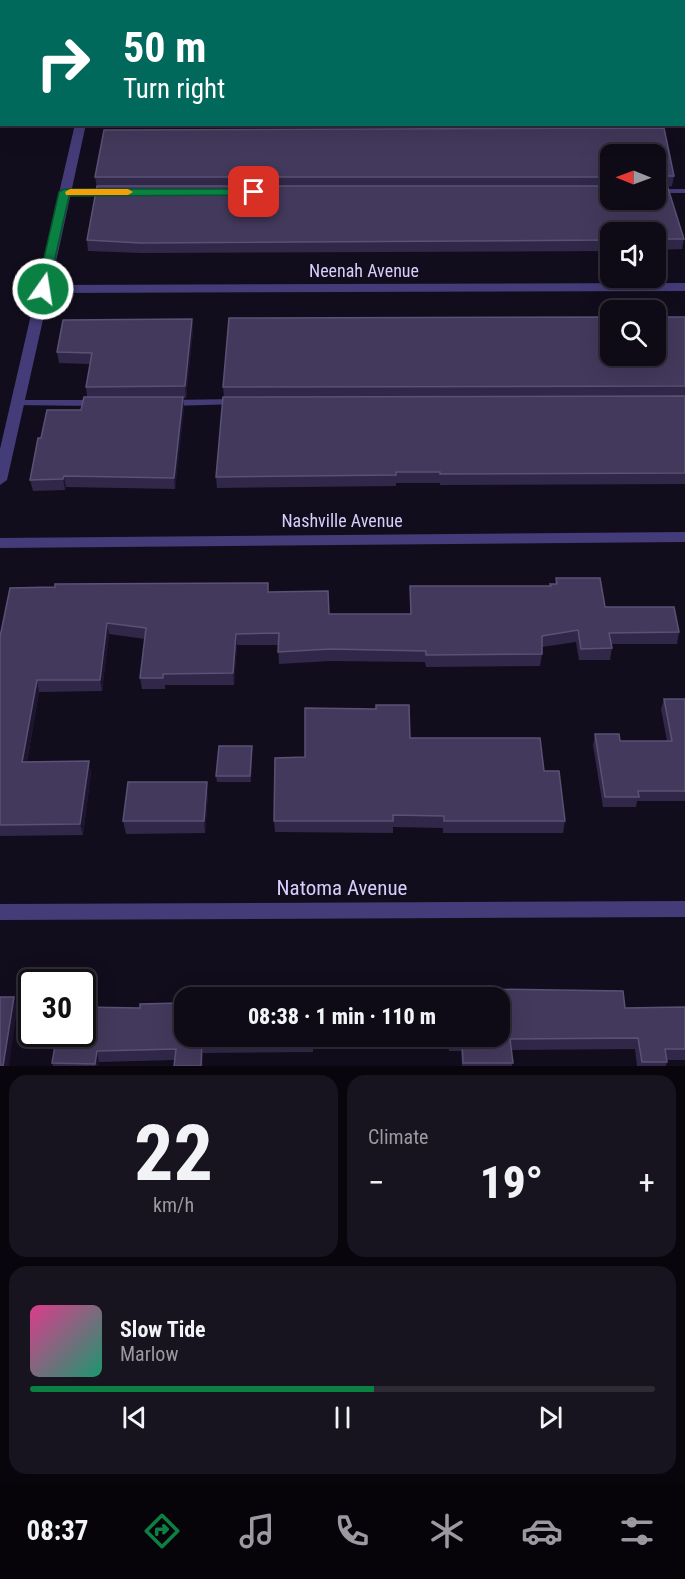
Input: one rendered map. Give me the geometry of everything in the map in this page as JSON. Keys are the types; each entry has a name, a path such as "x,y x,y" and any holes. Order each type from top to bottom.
{"street":[{"path":"0,480 80,126"},
{"name":"Neenah Avenue","path":"43,289 685,287"},
{"name":"Nashville Avenue","path":"0,543 685,537"},
{"name":"Natoma Avenue","path":"0,912 685,909"}],"lane":[{"path":"666,191 685,191"},
{"path":"64,192 123,192"},
{"path":"162,403 245,402"},
{"path":"17,403 103,403"}],"building":[{"path":"664,128 674,176 666,176 666,144 600,144 600,177 95,177 104,130"},
{"path":"666,185 684,239 666,239 666,222 600,222 600,240 141,243 87,240 97,186 600,186 600,210 666,210"},
{"path":"600,317 600,366 666,366 666,317 685,317 685,386 223,387 229,318"},
{"path":"192,319 185,386 86,387 92,353 57,352 63,320"},
{"path":"685,396 685,473 440,474 440,472 396,472 396,475 216,477 223,397"},
{"path":"84,397 183,397 174,478 64,476 63,479 30,480 38,438 41,438 47,410 81,410"},
{"path":"556,578 600,578 605,607 674,607 679,632 609,633 612,648 581,649 578,630 542,636 542,654 426,655 426,651 330,649 278,652 279,633 236,634 233,673 163,674 163,678 140,678 146,628 107,623 100,680 37,680 22,762 89,761 80,824 0,825 0,637 10,588 55,587 55,584 268,583 268,592 328,591 329,614 411,614 410,586 551,586 550,584 557,584"},
{"path":"664,699 685,699 685,791 638,791 639,797 605,797 595,734 619,734 620,741 672,741"},
{"path":"376,705 409,705 410,738 540,738 544,771 559,771 565,821 444,821 444,816 393,815 393,821 274,821 275,758 305,757 305,708 376,709"},
{"path":"219,746 252,746 250,776 216,776"},
{"path":"128,782 207,782 204,821 123,821"},
{"path":"510,989 623,991 625,1008 685,1007 685,1049 665,1049 667,1062 642,1062 638,1038 510,1039"},
{"path":"0,997 14,997 3,1066 0,1066"},
{"path":"174,1003 174,1047 202,1047 201,1066 174,1066 176,1049 97,1051 95,1064 52,1063 55,1047 96,1047 96,1007 140,1008 140,1004"},
{"path":"510,1039 513,1063 463,1063 462,1047 510,1047"}],"slow traffic":[{"path":"70,192 128,192"}],"route":[{"path":"43,289 64,192 254,192"}]}
